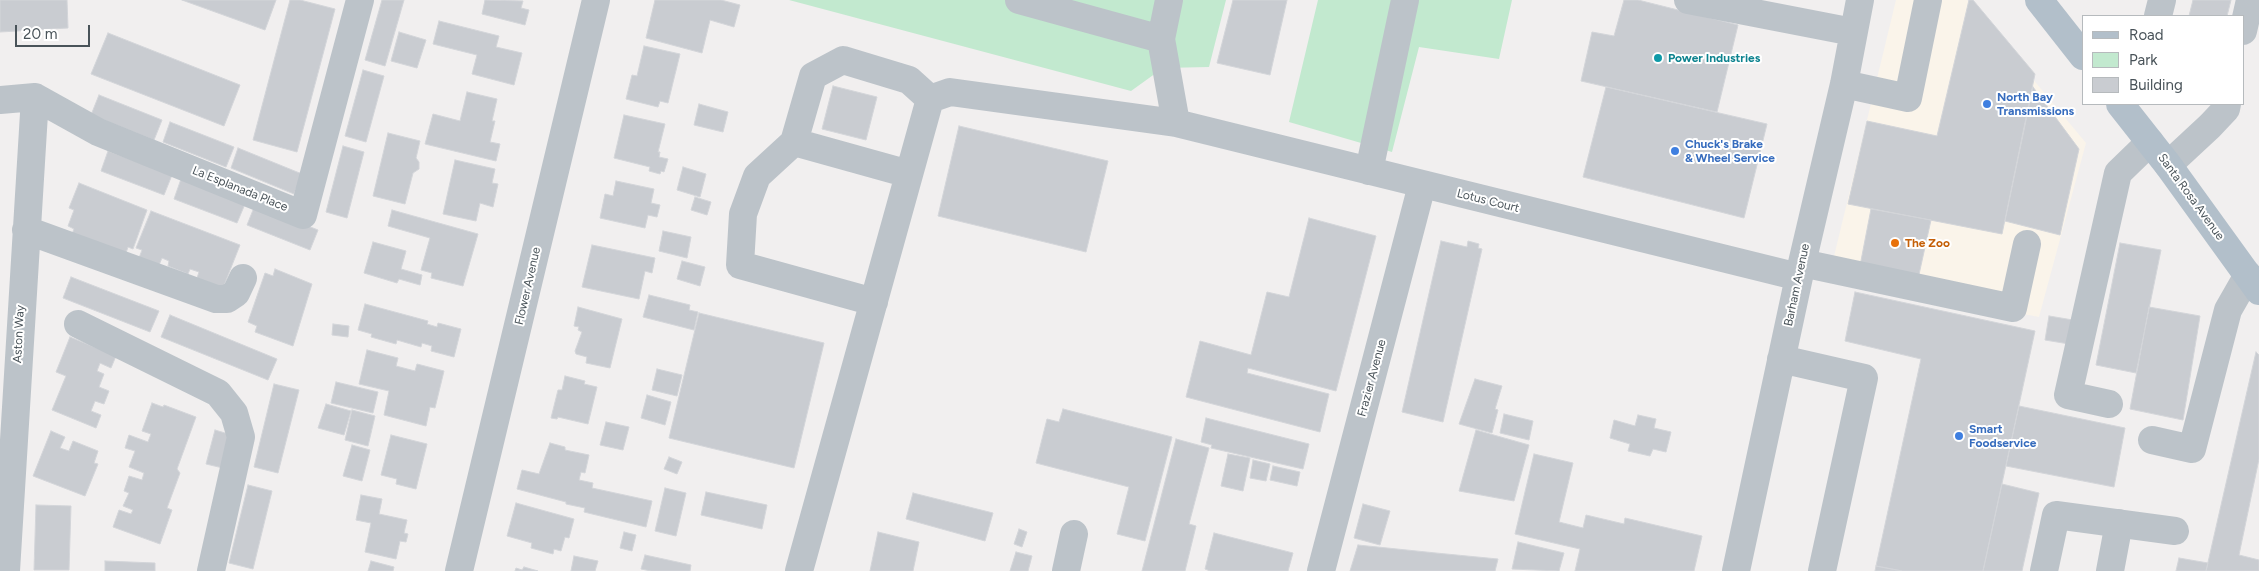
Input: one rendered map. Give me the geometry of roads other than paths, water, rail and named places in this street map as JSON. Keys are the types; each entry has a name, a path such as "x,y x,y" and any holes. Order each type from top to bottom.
{"main road":[{"path":"2039,0 2082,55"},
{"name":"Santa Rosa Avenue","path":"2121,105 2168,165 2253,283"}],"street":[{"name":"La Esplanada Place","path":"35,97 98,132 303,215 360,0"},
{"name":"Flower Avenue","path":"459,571 596,0"},
{"path":"1020,0 1161,39"},
{"path":"1169,0 1161,39 1176,123"},
{"path":"1369,171 1405,0"},
{"path":"1688,0 1853,32"},
{"name":"Barham Avenue","path":"1736,571 1781,359 1844,84 1860,0"},
{"path":"1844,84 1908,98 1928,0"},
{"path":"2158,15 2162,0"},
{"path":"2244,27 2250,0"},
{"path":"799,571 910,174 930,99 909,80 843,60 813,76 794,142 757,176 743,214 740,265 874,302"},
{"name":"Lotus Court","path":"930,99 950,92 1176,123 1422,185 1801,270 2013,308 2027,244"},
{"path":"0,100 35,97"},
{"name":"Aston Way","path":"6,571 35,97"},
{"path":"2168,165 2210,126 2226,109 2227,105"},
{"path":"794,142 910,174"},
{"path":"2110,404 2068,395 2118,173 2150,142"},
{"name":"Frazier Avenue","path":"1321,571 1422,185"},
{"path":"26,230 216,299 227,299 236,293 243,278"},
{"path":"2152,440 2192,449 2228,310 2253,283"},
{"path":"78,324 218,393 234,413 241,437 211,571"},
{"path":"1781,359 1864,378 1822,571"},
{"path":"2044,571 2056,515 2175,531"},
{"path":"2110,571 2119,523"},
{"path":"1066,571 1074,534"}],"place":[{"name":"Power Industries","path":"1658,58"},
{"name":"North Bay Transmissions","path":"1987,104"},
{"name":"Chuck's Brake & Wheel Service","path":"1675,151"},
{"name":"The Zoo","path":"1895,243"},
{"name":"Smart Foodservice","path":"1959,436"}]}
